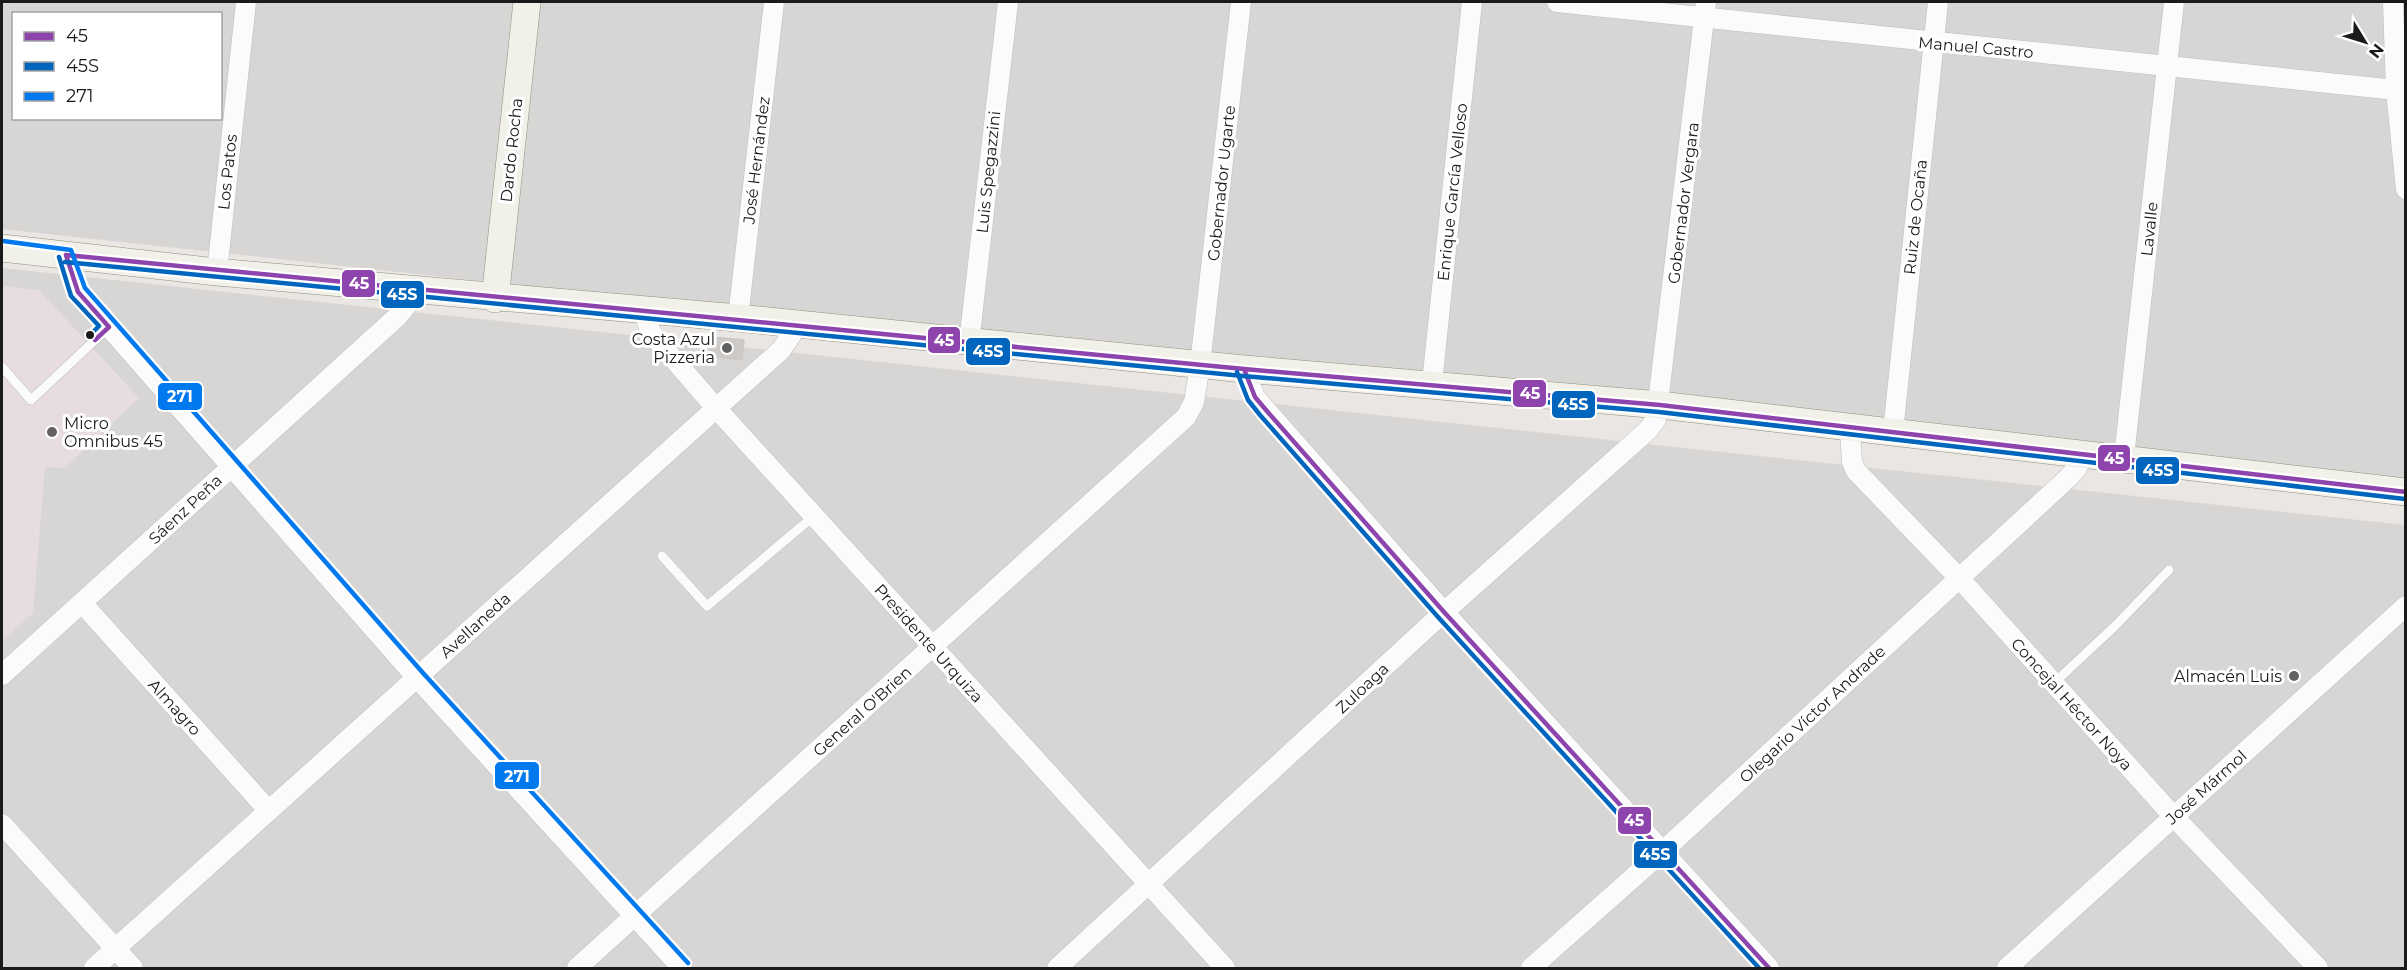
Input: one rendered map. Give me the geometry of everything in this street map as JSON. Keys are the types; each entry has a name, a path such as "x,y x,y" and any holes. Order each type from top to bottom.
{"street":[{"name":"Los Patos","path":"217,272 246,2"},
{"name":"Dardo Rocha","path":"495,299 527,2"},
{"name":"José Hernández","path":"738,318 774,2"},
{"name":"Luis Spegazzini","path":"969,343 1008,2"},
{"name":"Gobernador Ugarte","path":"1200,365 1241,2"},
{"name":"Enrique García Velloso","path":"1432,383 1472,2"},
{"name":"Manuel Castro","path":"1557,2 1705,9 1933,43 2168,64 2396,90"},
{"name":"Ruiz de Ocaña","path":"1893,432 1938,2"},
{"name":"Lavalle","path":"2124,457 2174,2"},
{"path":"2393,2 2396,90 2406,189"},
{"name":"Gobernador Vergara","path":"1660,405 1705,9"},
{"path":"2,248 495,299 738,318 1200,365 1432,383 1660,405 1850,429 2082,452 2406,492"},
{"path":"66,255 78,292 417,678 682,969"},
{"name":"Sáenz Peña","path":"2,675 398,316 417,291"},
{"name":"Presidente Urquiza","path":"642,310 652,334 715,407 1225,969"},
{"name":"Avellaneda","path":"94,969 780,350 798,325"},
{"name":"General O'Brien","path":"577,969 1186,417 1194,402 1200,365"},
{"path":"1244,369 1260,404 1444,612 1769,969"},
{"name":"Zuloaga","path":"1057,969 1444,612 1648,430 1656,419 1660,405"},
{"name":"Concejal Héctor Noya","path":"1850,429 1852,462 1856,471 1960,579 2174,817 2318,969"},
{"name":"Olegario Víctor Andrade","path":"1531,969 1662,852 2068,478 2077,468 2082,452"},
{"name":"Almagro","path":"82,603 269,811"},
{"name":"José Mármol","path":"2007,969 2406,606"},
{"path":"2,824 133,969"}],"lane":[{"path":"2,367 31,400 109,327"},
{"path":"662,556 707,606 814,516"},
{"path":"2054,683 2115,626 2169,570"}],"shaded area":[{"path":"2,2 2405,2 2405,490 2,229"},
{"path":"2,268 2405,525 2405,968 2,968"},
{"name":"Micro Omnibus 45","path":"2,286 39,290 139,398 65,468 45,467 33,613 3,640"}],"building":[{"name":"Costa Azul Pizzeria","path":"712,337 744,340 742,360 710,356"}],"transit line":[{"name":"271","path":"3,241 71,250 85,288 423,673 688,963"},
{"name":"45","path":"66,255 1244,369 1660,405 2406,492"},
{"name":"45","path":"66,255 78,292 109,327 95,340"},
{"name":"45S","path":"59,257 71,296 99,326 90,335"},
{"name":"45S","path":"65,262 1243,376 1659,412 2405,499"},
{"name":"45","path":"1244,369 1255,397 1266,410 1444,612 1769,968"},
{"name":"45S","path":"1237,372 1248,400 1260,415 1438,617 1759,968"}],"place":[{"name":"Costa Azul Pizzeria","path":"727,348"},
{"name":"Micro Omnibus 45","path":"52,432"},
{"name":"Almacén Luis","path":"2294,676"}]}
